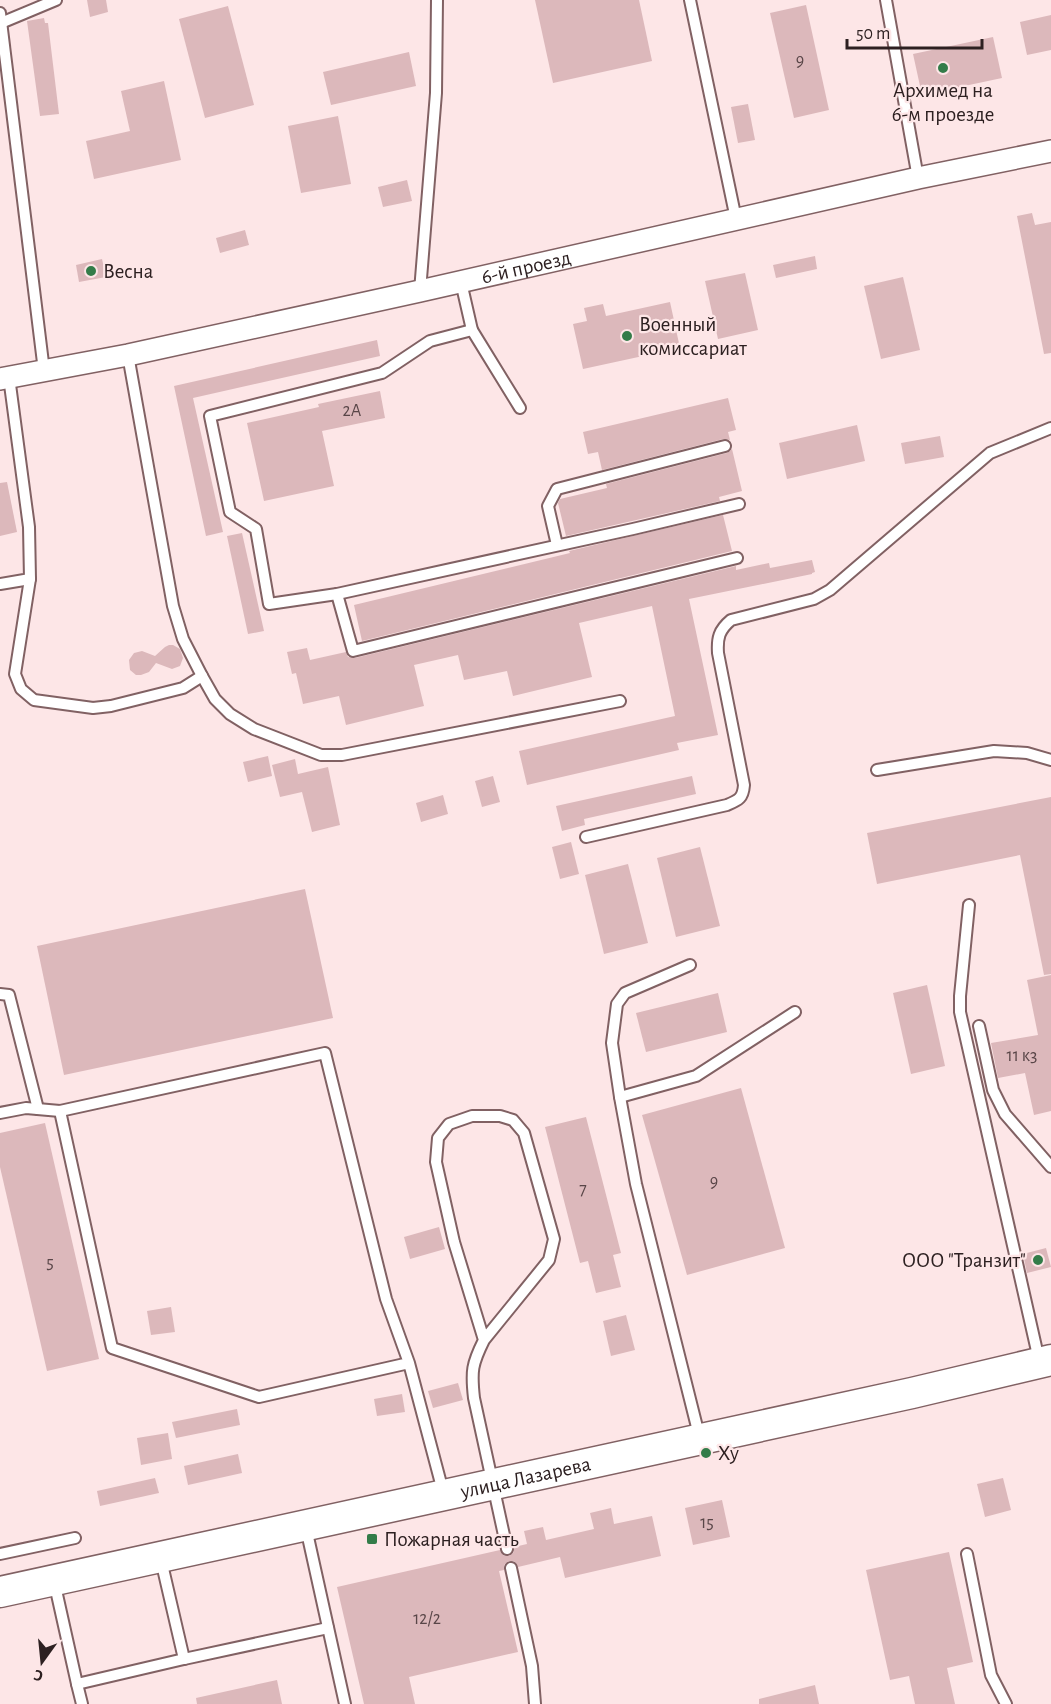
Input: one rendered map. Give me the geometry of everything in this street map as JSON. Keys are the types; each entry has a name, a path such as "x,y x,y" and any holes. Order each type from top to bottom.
{"main road":[{"name":"улица Лазарева","path":"0,1592 912,1393 1045,1361"}],"street":[{"name":"6-й проезд","path":"4,378 128,355 461,282 918,177 1051,151"}],"lane":[{"path":"44,371 1,18 56,0"},
{"path":"420,291 436,93 437,0"},
{"path":"690,0 735,219"},
{"path":"886,0 918,177"},
{"path":"461,282 472,330 520,408"},
{"path":"472,330 430,341 382,373 210,416 230,512 256,529 269,604 337,594 739,504"},
{"path":"128,355 173,606 183,639 202,676 215,699 230,714 254,729 321,755 342,755 620,700"},
{"path":"4,378 29,527 30,579 15,674 21,688 34,700 93,708 111,706 183,688 202,676"},
{"path":"586,837 727,805 737,800 743,794 744,785 718,653 717,639 722,628 731,620 814,599 830,590 990,453 1051,428"},
{"path":"557,545 548,506 557,489 725,446"},
{"path":"337,594 353,651 737,558"},
{"path":"0,584 30,579"},
{"path":"877,770 994,751 1027,753 1051,760"},
{"path":"969,905 960,1011 1045,1361"},
{"path":"690,965 625,993 617,1004 612,1043 636,1184 700,1439"},
{"path":"0,994 9,995 38,1109"},
{"path":"620,1097 696,1076 795,1012"},
{"path":"979,1026 993,1090 1005,1114 1051,1167"},
{"path":"0,1113 26,1108 60,1111 325,1053 386,1299 409,1363 444,1495"},
{"path":"60,1111 112,1348 259,1397 409,1363"},
{"path":"484,1340 454,1242 436,1162 438,1138 449,1124 471,1116 500,1116 513,1120 525,1133 554,1239 549,1260 484,1340 473,1363 474,1398 507,1548"},
{"path":"306,1525 345,1704"},
{"path":"0,1554 75,1538"},
{"path":"967,1554 991,1675 1006,1704"},
{"path":"160,1557 184,1659"},
{"path":"511,1568 532,1666 534,1704"},
{"path":"54,1580 82,1704"},
{"path":"77,1684 328,1628"}],"building":[{"path":"87,0 106,0 108,12 90,17"},
{"path":"535,0 639,0 652,61 553,83"},
{"path":"806,5 829,110 794,118 770,13"},
{"path":"228,6 254,105 205,118 179,19"},
{"path":"1051,15 1051,50 1027,55 1020,22"},
{"path":"44,18 45,23 48,23 59,114 40,116 27,21"},
{"path":"993,37 1002,78 922,95 913,54"},
{"path":"409,52 416,86 331,105 323,72"},
{"path":"164,81 181,160 94,179 86,141 130,131 121,91"},
{"path":"748,104 755,140 738,143 731,107"},
{"path":"338,116 351,184 301,193 288,126"},
{"path":"407,180 412,201 383,207 378,187"},
{"path":"1032,213 1035,225 1051,222 1051,353 1044,354 1017,216"},
{"path":"245,230 249,245 220,253 216,238"},
{"path":"815,256 817,269 776,278 773,265"},
{"name":"Весна","path":"102,259 106,277 79,282 76,265"},
{"path":"745,273 758,330 718,339 705,281"},
{"path":"903,277 920,350 881,359 864,286"},
{"name":"Военный комиссариат","path":"670,302 680,348 583,369 573,324 587,321 584,308 603,304 606,316"},
{"path":"377,340 380,356 193,398 223,532 206,536 174,386"},
{"path":"380,391 385,418 322,431 334,486 264,501 247,423 319,407 318,404"},
{"path":"728,398 736,430 728,432 730,440 723,439 602,470 598,452 588,454 583,432"},
{"path":"857,425 865,461 787,479 779,443"},
{"path":"940,436 944,457 905,464 901,443"},
{"path":"732,449 742,491 719,497 720,501 566,536 558,503 560,499 607,488 606,484 727,453"},
{"path":"7,482 17,532 0,536 0,483"},
{"path":"723,515 732,551 362,641 354,605"},
{"path":"242,533 264,631 248,634 227,536"},
{"path":"812,560 815,572 812,574 689,599 718,735 677,743 679,750 527,785 519,751 675,716 652,606 579,623 592,677 513,696 507,671 464,680 458,655 414,665 424,706 346,725 339,696 303,704 296,673 292,674 287,652 307,648 310,660 346,652 348,657 355,658 736,566 736,570 769,563 770,568"},
{"path":"169,645 180,649 183,658 180,666 172,669 156,663 149,672 141,675 136,675 130,670 129,660 134,653 142,651 155,656"},
{"path":"268,756 272,776 248,782 243,762"},
{"path":"295,759 298,774 328,767 340,825 312,832 302,792 280,797 272,765"},
{"path":"493,776 500,802 482,807 475,781"},
{"path":"692,776 696,794 584,819 585,825 562,831 556,806"},
{"path":"443,795 448,814 421,822 416,803"},
{"path":"1051,797 1051,974 1044,975 1020,855 877,884 867,833"},
{"path":"571,842 579,874 560,879 552,847"},
{"path":"700,847 720,926 676,937 657,858"},
{"path":"628,864 648,943 604,954 585,875"},
{"path":"305,889 333,1018 64,1075 37,946"},
{"path":"1051,975 1051,1111 1034,1115 1025,1073 998,1078 991,1043 1038,1035 1027,980"},
{"path":"927,985 945,1066 911,1074 893,993"},
{"path":"718,993 727,1032 646,1052 636,1013"},
{"path":"741,1088 785,1248 687,1275 642,1115"},
{"path":"586,1117 621,1253 613,1255 621,1287 596,1293 588,1261 580,1263 545,1127"},
{"path":"45,1123 99,1359 47,1371 0,1167 0,1133"},
{"path":"439,1227 445,1249 410,1259 404,1237"},
{"name":"ООО \"Транзит\"","path":"1046,1248 1051,1267 1027,1273 1023,1254"},
{"path":"171,1307 175,1332 151,1335 147,1311"},
{"path":"626,1315 635,1350 611,1356 603,1321"},
{"path":"458,1383 463,1400 433,1408 428,1391"},
{"path":"402,1394 405,1412 377,1416 374,1399"},
{"path":"237,1409 240,1425 176,1438 172,1422"},
{"path":"168,1433 172,1459 141,1465 137,1438"},
{"path":"238,1454 242,1473 188,1485 184,1466"},
{"path":"155,1478 159,1493 100,1506 97,1491"},
{"path":"1003,1478 1011,1510 985,1517 977,1484"},
{"path":"722,1500 730,1537 693,1545 685,1508"},
{"path":"611,1508 614,1524 652,1516 661,1556 565,1578 560,1557 518,1567 514,1561 509,1561 504,1565 504,1570 499,1571 518,1652 409,1677 415,1704 364,1704 337,1587 500,1550 504,1556 509,1556 514,1552 514,1547 527,1544 524,1531 543,1527 546,1540 594,1529 590,1513"},
{"path":"949,1552 973,1662 947,1668 955,1704 915,1704 909,1676 890,1680 866,1570"},
{"path":"277,1680 282,1704 197,1704 196,1698"},
{"path":"815,1685 819,1704 759,1704 759,1699"}],"place":[{"name":"Архимед на 6-м проезде","path":"943,68"},
{"name":"Весна","path":"91,271"},
{"name":"Военный комиссариат","path":"627,336"},
{"name":"ООО \"Транзит\"","path":"1038,1260"},
{"name":"Xy","path":"706,1453"},
{"name":"Пожарная часть","path":"372,1539"}]}
